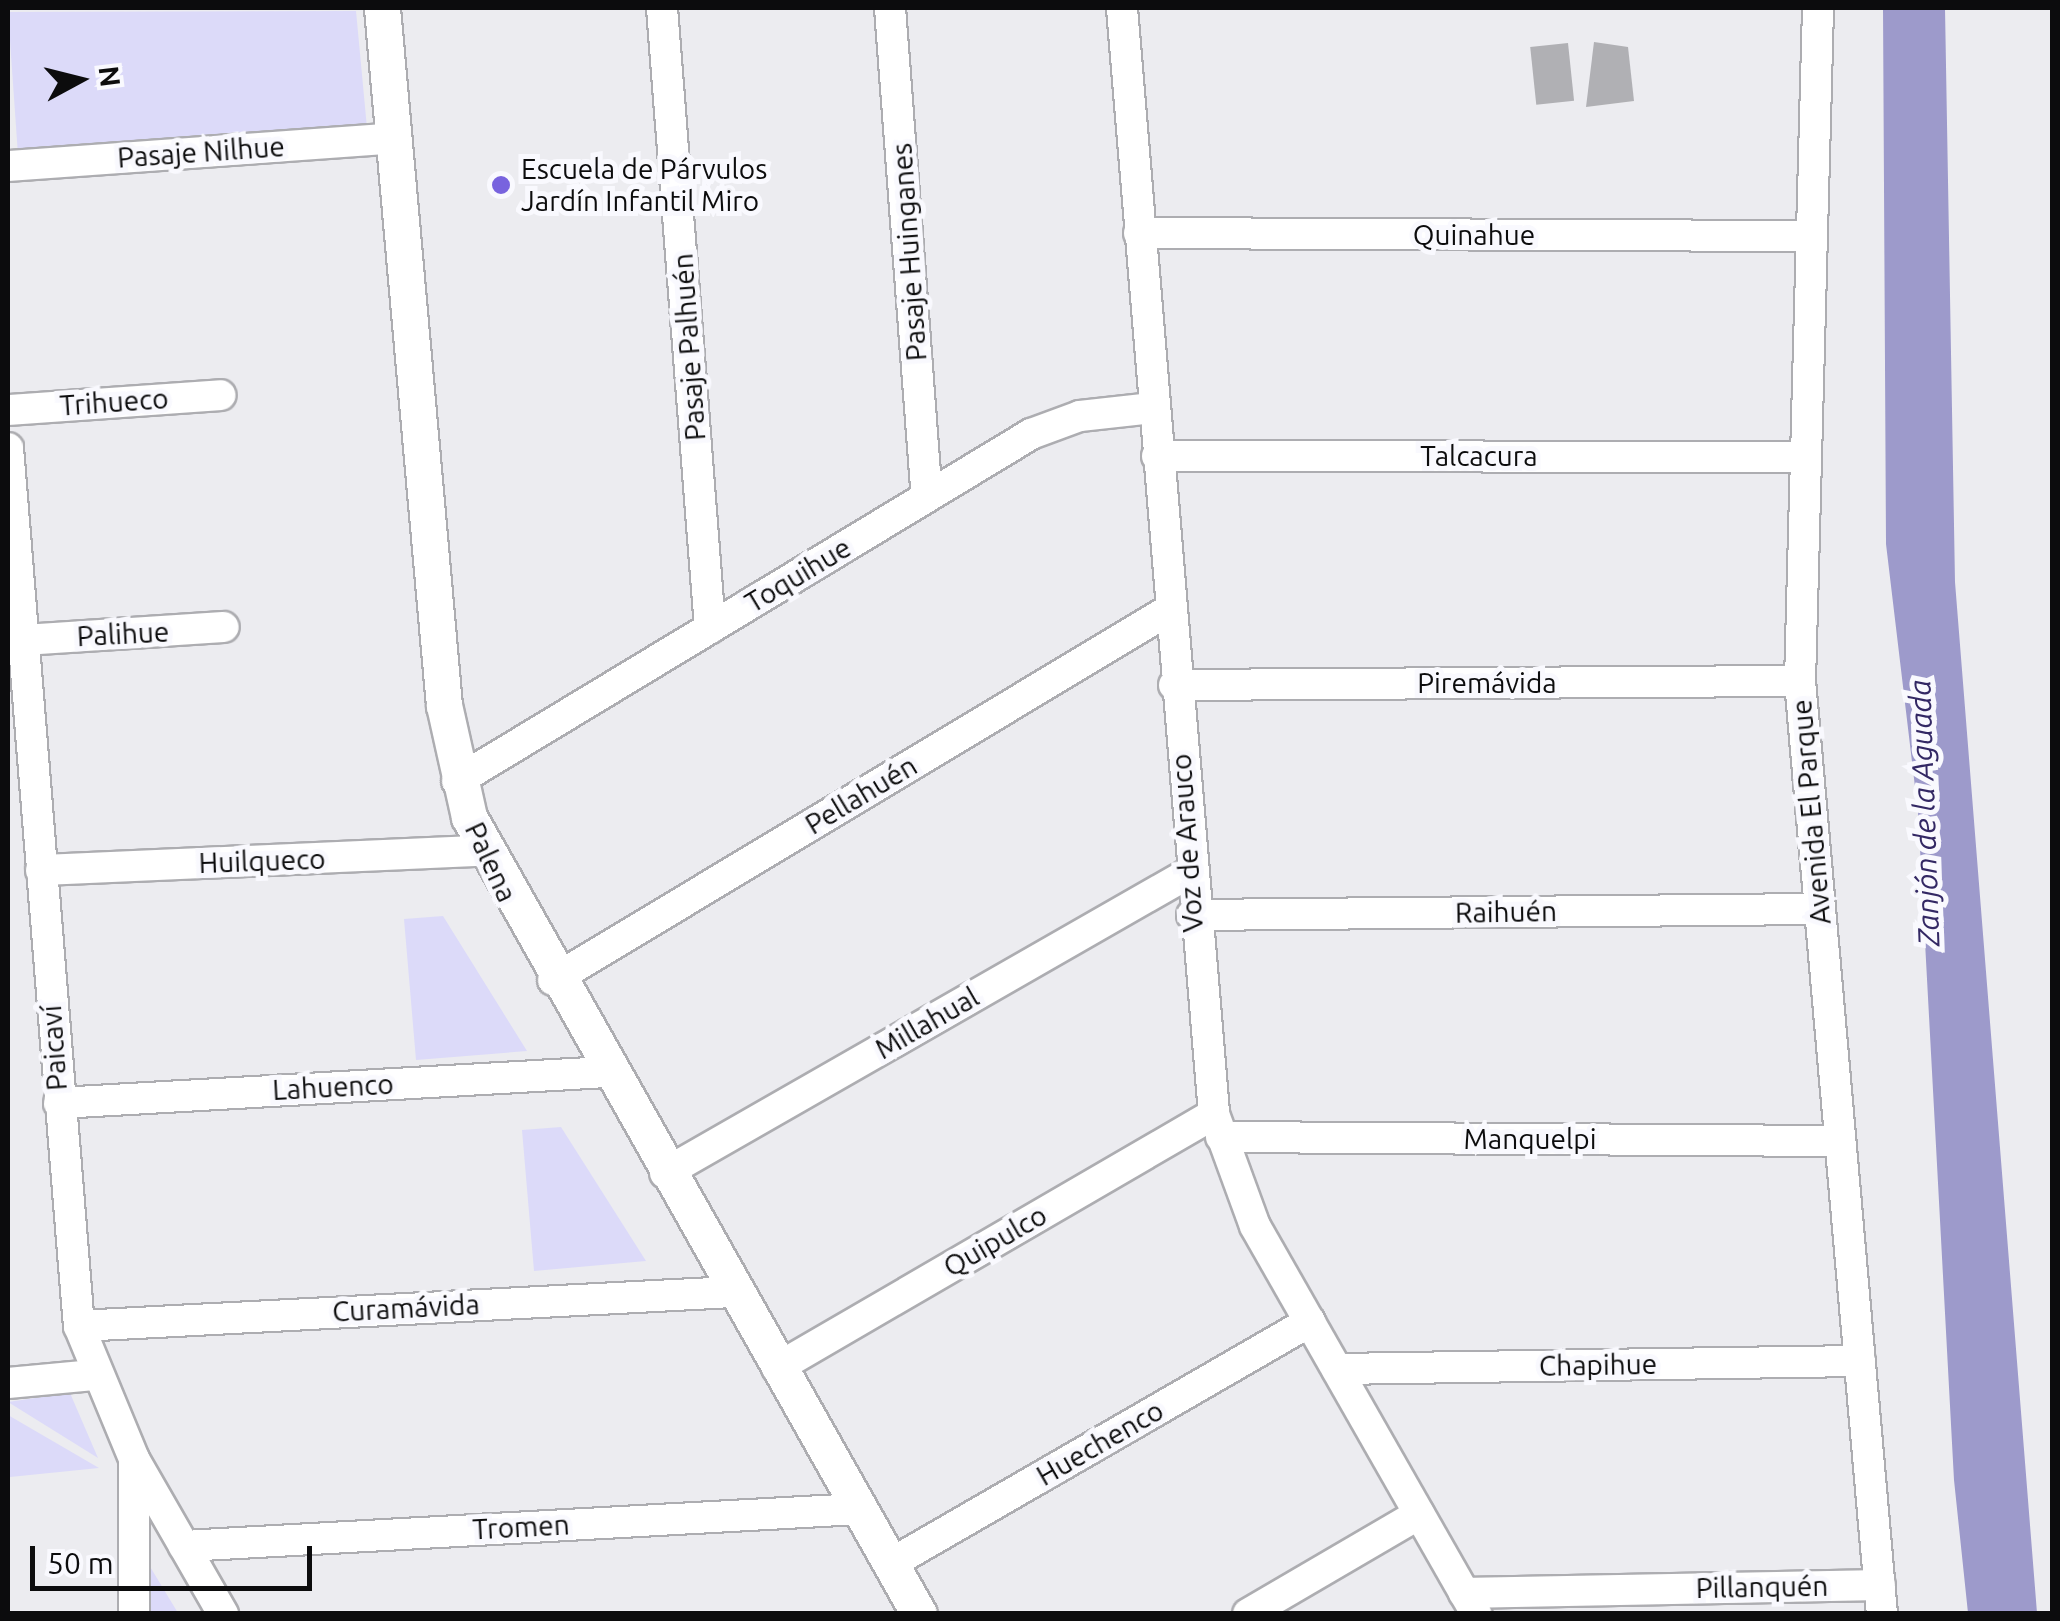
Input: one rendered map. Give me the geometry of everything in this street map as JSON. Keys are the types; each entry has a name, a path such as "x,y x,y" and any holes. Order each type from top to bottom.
{"street":[{"name":"Palena","path":"382,8 458,780 483,851 554,980 919,1614"},
{"name":"Pasaje Palhuén","path":"662,8 710,628"},
{"name":"Pasaje Huinganes","path":"890,8 928,496"},
{"name":"Voz de Arauco","path":"1122,8 1192,914 1217,1126 1256,1226 1470,1603"},
{"name":"Avenida El Parque","path":"1818,8 1801,457 1800,681 1881,1599"},
{"name":"Pasaje Nilhue","path":"8,166 394,138"},
{"name":"Quinahue","path":"1139,233 1809,236"},
{"name":"Trihueco","path":"8,410 220,395"},
{"name":"Toquihue","path":"458,780 928,496 1060,422 1152,408"},
{"name":"Paicaví","path":"8,448 79,1326 94,1375 134,1459 223,1614"},
{"name":"Talcacura","path":"1156,456 1801,457"},
{"name":"Pellahuén","path":"554,980 1168,610"},
{"name":"Palihue","path":"23,640 224,628"},
{"name":"Piremávida","path":"1174,684 1800,681"},
{"name":"Huilqueco","path":"41,870 483,851"},
{"name":"Millahual","path":"665,1173 1189,872"},
{"name":"Raihuén","path":"1192,914 1820,909"},
{"name":"Lahuenco","path":"58,1103 606,1072"},
{"name":"Manquelpi","path":"1217,1126 1840,1141"},
{"name":"Quipulco","path":"777,1368 1217,1126"},
{"name":"Curamávida","path":"79,1326 733,1292"},
{"name":"Huechenco","path":"890,1564 1310,1322"},
{"name":"Chapihue","path":"1337,1370 1860,1362"},
{"path":"8,1383 94,1375"},
{"path":"134,1459 134,1614"},
{"name":"Tromen","path":"184,1546 859,1509"},
{"path":"1248,1614 1419,1514"},
{"name":"Pillanquén","path":"1470,1603 1881,1599"}],"shaded area":[{"path":"356,11 367,128 18,155 8,12"},
{"path":"443,916 527,1051 416,1060 404,919"},
{"path":"561,1127 646,1261 534,1271 522,1130"},
{"path":"70,1393 98,1458 8,1402"},
{"path":"8,1415 99,1468 10,1477"},
{"path":"146,1560 178,1613 150,1613"}],"water":[{"name":"Zanjón de la Aguada","path":"1883,8 1945,8 1955,582 2037,1613 1968,1613 1954,1480 1918,812 1886,544"}],"building":[{"path":"1594,42 1628,47 1634,101 1586,107"},
{"path":"1568,43 1574,101 1536,105 1530,47"}],"place":[{"name":"Escuela de Párvulos Jardín Infantil Miro","path":"501,185"}]}
